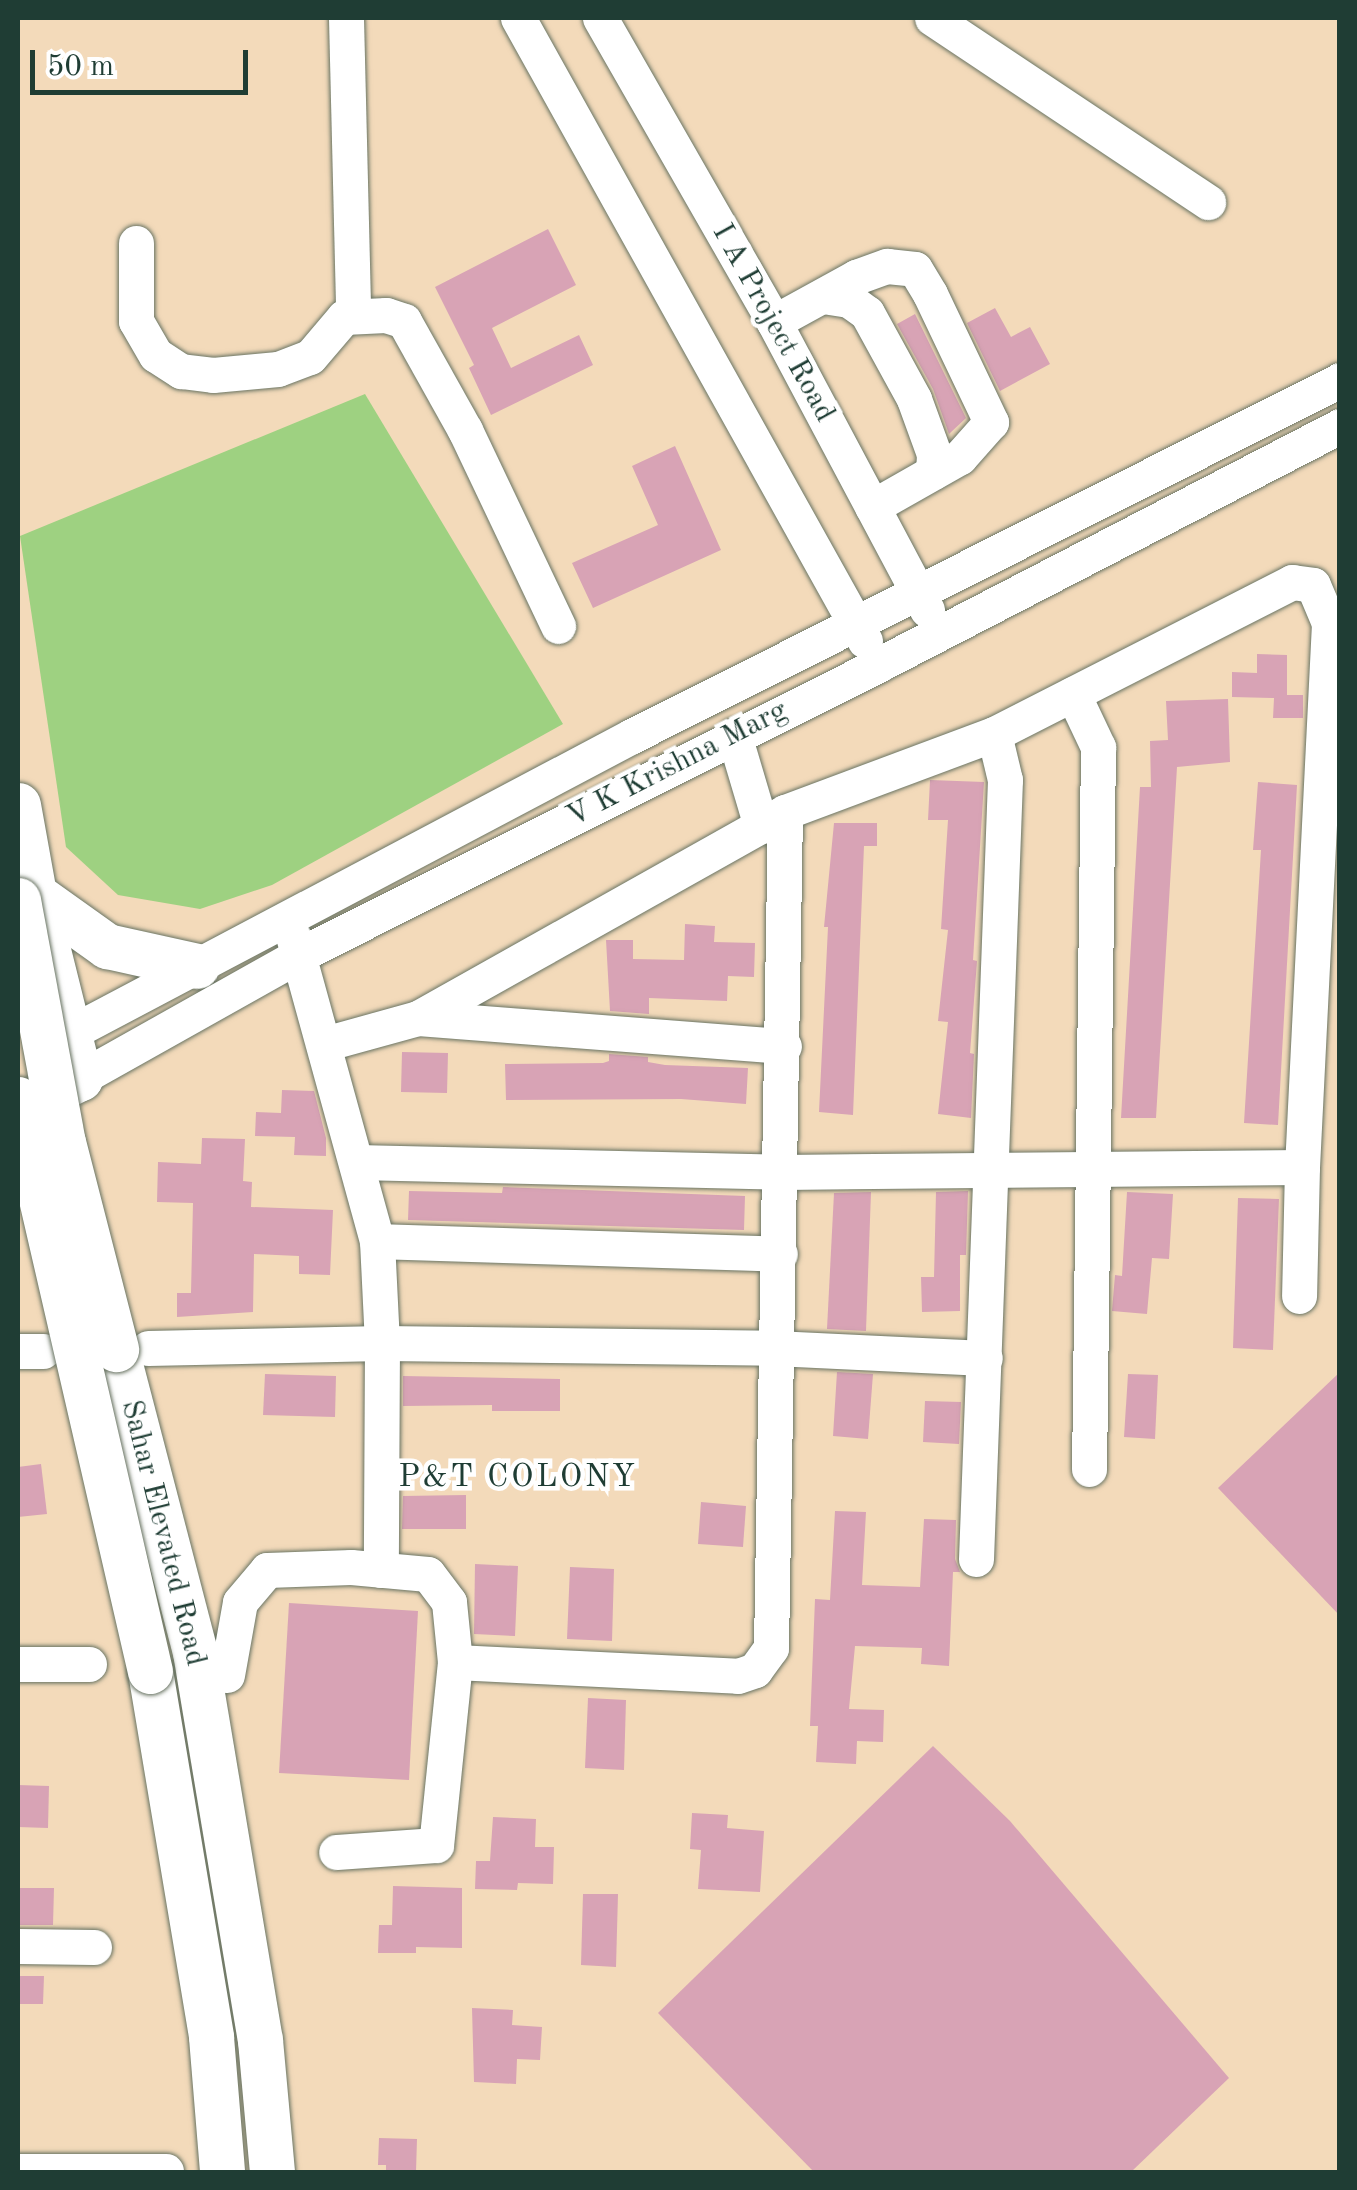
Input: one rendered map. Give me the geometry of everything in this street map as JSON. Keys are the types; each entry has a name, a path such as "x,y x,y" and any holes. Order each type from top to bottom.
{"main road":[{"path":"18,805 26,897 70,1033 80,1078"},
{"path":"26,897 107,946 198,966"},
{"name":"Sahar Elevated Road","path":"26,897 62,1142 195,1652 260,2040 272,2172"},
{"name":"V K Krishna Marg","path":"18,1057 70,1033"},
{"name":"V K Krishna Marg","path":"18,1110 80,1078"},
{"name":"Sahar Elevated Road","path":"18,1099 148,1660 211,2037 222,2172"}],"street":[{"path":"346,18 353,314"},
{"path":"518,18 878,664"},
{"name":"I A Project Road","path":"600,18 774,322 940,632"},
{"path":"932,18 1208,202"},
{"path":"136,244 136,321 156,355 181,371 213,376 278,369 310,357 344,317 386,315 404,321 465,430 558,626"},
{"path":"774,322 856,277 900,264 915,269 930,294 991,422 960,457 872,507"},
{"path":"818,298 849,300 867,313 914,399 934,454 933,472"},
{"name":"V K Krishna Marg","path":"70,1033 632,736 1340,380"},
{"name":"V K Krishna Marg","path":"80,1078 299,955 1340,426"},
{"path":"324,1044 418,1018 773,819 994,734 1292,582 1313,585 1329,623 1302,1167 1300,1296"},
{"path":"1073,694 1098,747 1089,1469"},
{"path":"976,1559 993,1170 1004,780 994,734"},
{"path":"455,1662 738,1676 755,1670 772,1648 774,1348 784,1046 773,819 734,735"},
{"path":"286,919 377,1241 382,1343 380,1570"},
{"path":"418,1018 784,1046"},
{"path":"356,1162 782,1172 1302,1167"},
{"path":"377,1241 780,1254"},
{"path":"148,1348 382,1343 774,1348 985,1358"},
{"path":"228,1675 240,1602 267,1570 428,1574 449,1602 455,1662 436,1845 336,1852"},
{"path":"18,1664 89,1664"},
{"path":"18,1946 94,1947"},
{"path":"18,2170 166,2172"}],"green space":[{"path":"365,394 563,724 272,885 200,909 118,895 66,847 20,536"}],"building":[{"path":"548,229 576,285 492,328 511,368 579,335 593,365 491,415 469,368 474,365 435,287"},
{"path":"995,308 1011,337 1030,327 1050,364 1000,391 967,323"},
{"path":"915,314 966,418 949,434 933,389 897,324"},
{"path":"675,446 721,550 593,608 572,563 658,525 632,466"},
{"path":"1257,654 1287,655 1287,695 1303,695 1303,718 1273,718 1274,698 1232,697 1232,672 1257,673"},
{"path":"1228,699 1230,762 1177,767 1156,1118 1121,1118 1140,787 1151,787 1150,741 1168,740 1166,701"},
{"path":"930,780 984,782 973,960 977,961 970,1053 974,1054 971,1118 938,1114 948,1022 938,1021 948,930 941,929 948,820 928,820"},
{"path":"1258,782 1297,785 1278,1125 1244,1123 1261,850 1253,850"},
{"path":"834,823 877,823 877,846 864,846 853,1115 819,1112 828,927 824,927"},
{"path":"685,924 715,926 714,942 755,943 754,977 728,976 727,1001 649,998 649,1014 610,1011 606,940 633,940 633,959 684,960"},
{"path":"402,1052 448,1053 447,1093 401,1092"},
{"path":"609,1054 648,1057 648,1062 665,1065 748,1068 746,1104 681,1099 506,1100 505,1064 603,1063 609,1061"},
{"path":"282,1090 314,1091 326,1138 326,1156 294,1155 295,1137 255,1136 256,1112 281,1113"},
{"path":"202,1138 245,1139 243,1181 252,1182 251,1207 333,1210 330,1275 299,1274 299,1256 254,1254 253,1312 177,1317 177,1293 191,1293 193,1203 157,1202 158,1162 201,1164"},
{"path":"503,1187 745,1196 744,1230 408,1220 409,1191 502,1193"},
{"path":"968,1191 966,1255 960,1255 960,1311 922,1312 921,1277 934,1277 936,1192"},
{"path":"871,1192 866,1331 827,1329 834,1193"},
{"path":"1127,1192 1173,1194 1169,1259 1152,1258 1147,1314 1112,1311 1115,1275 1122,1276"},
{"path":"1238,1198 1279,1199 1273,1350 1233,1348"},
{"path":"837,1372 873,1374 868,1439 833,1436"},
{"path":"1340,1372 1340,1616 1218,1488"},
{"path":"265,1374 336,1376 335,1417 263,1415"},
{"path":"1128,1374 1158,1375 1155,1439 1124,1437"},
{"path":"403,1376 560,1379 560,1411 492,1411 492,1405 403,1406"},
{"path":"925,1401 961,1402 959,1444 923,1442"},
{"path":"41,1464 47,1514 18,1517 18,1467"},
{"path":"466,1495 466,1529 402,1529 403,1496"},
{"path":"701,1502 746,1506 743,1547 698,1544"},
{"path":"835,1511 866,1512 862,1585 920,1587 924,1519 956,1520 955,1559 960,1572 953,1572 949,1666 921,1664 922,1648 855,1646 849,1709 884,1710 883,1742 857,1741 856,1764 816,1762 818,1726 810,1726 815,1599 830,1600"},
{"path":"475,1564 518,1566 515,1636 474,1634"},
{"path":"570,1567 614,1569 612,1641 567,1639"},
{"path":"289,1603 418,1611 409,1780 279,1773"},
{"path":"588,1698 626,1700 624,1770 585,1768"},
{"path":"933,1746 1010,1821 1229,2078 1131,2172 814,2172 658,2013"},
{"path":"18,1785 49,1786 48,1828 18,1827"},
{"path":"692,1813 728,1815 727,1828 764,1831 760,1892 698,1889 701,1850 690,1849"},
{"path":"493,1817 536,1819 535,1847 554,1847 553,1884 518,1883 517,1890 475,1889 476,1861 490,1861"},
{"path":"393,1886 462,1888 462,1948 416,1947 416,1953 378,1953 379,1925 392,1925"},
{"path":"18,1888 54,1888 53,1925 18,1925"},
{"path":"583,1894 618,1894 616,1967 581,1965"},
{"path":"18,1976 44,1976 43,2004 18,2004"},
{"path":"472,2008 513,2010 512,2025 542,2027 540,2060 517,2059 516,2084 474,2082"},
{"path":"379,2138 417,2139 416,2172 386,2172 386,2165 378,2165"}],"district":[{"name":"P&T COLONY","path":"518,1478"}]}
